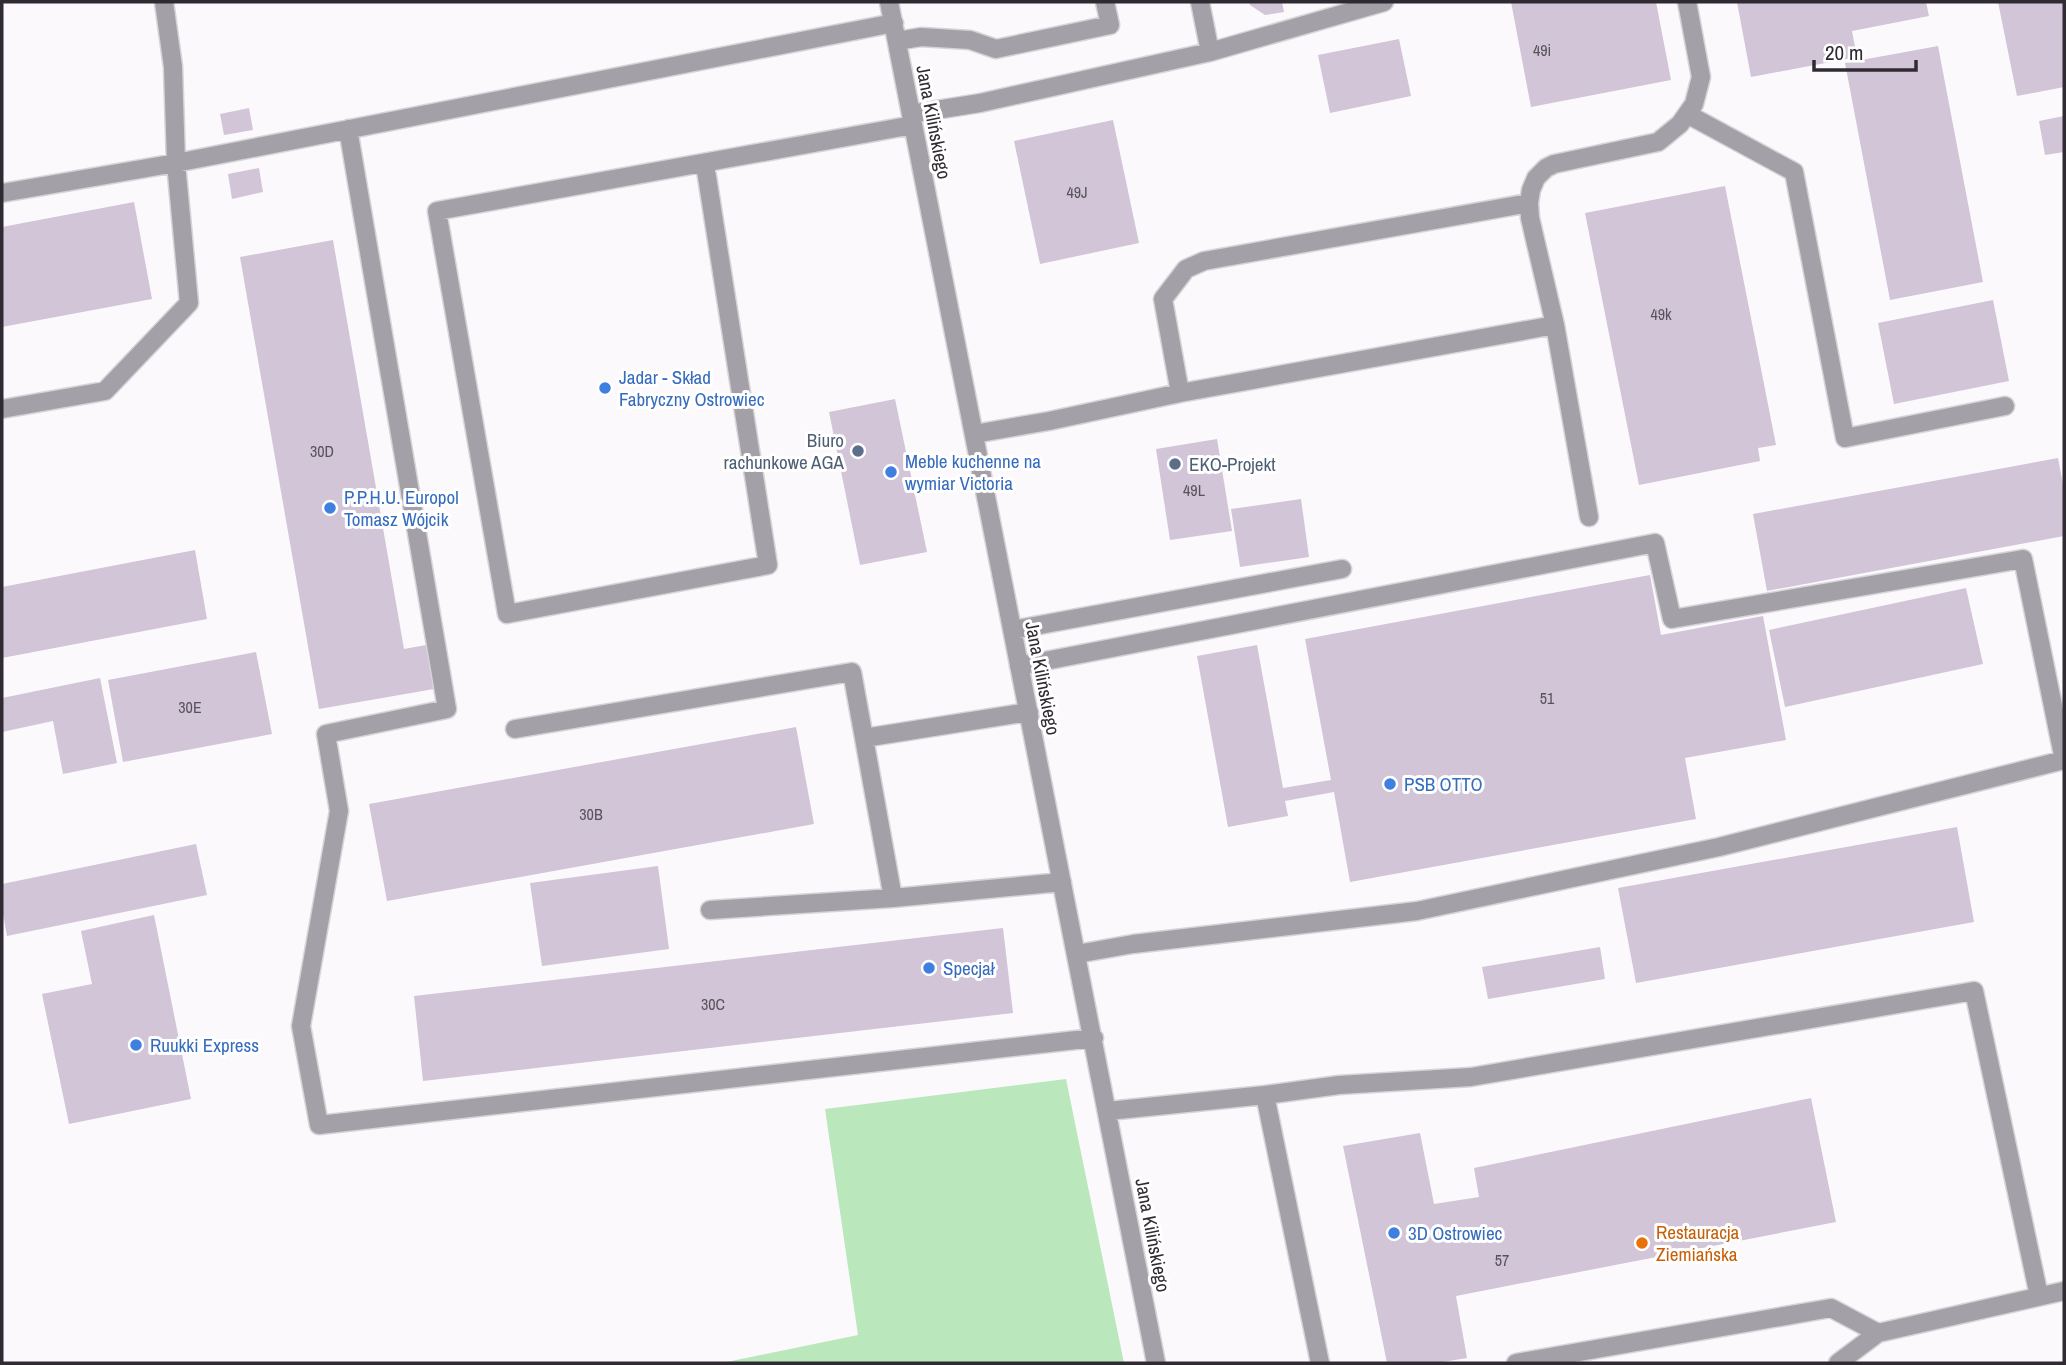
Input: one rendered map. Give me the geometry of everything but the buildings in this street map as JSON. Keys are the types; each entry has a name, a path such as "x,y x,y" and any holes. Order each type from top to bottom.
{"street":[{"path":"2,408 105,391 189,303 176,163 173,66 164,2"},
{"name":"Jana Kilińskiego","path":"890,2 1156,1363"},
{"path":"2,193 895,32 921,37 970,40 996,49 1110,25 1105,2"},
{"path":"1200,2 1210,52"},
{"path":"705,164 768,565 507,614 437,212 705,164 912,120 1210,52 1384,2"},
{"path":"1589,517 1555,325 1530,218 1529,203 1536,178 1546,168 1658,142 1680,124 1694,104 1701,77 1687,2"},
{"path":"1687,114 1794,172 1845,438 2005,406"},
{"path":"348,129 447,709 326,734 340,811 301,1026 319,1125 1094,1038"},
{"path":"1180,393 1163,299 1186,269 1204,261 1529,203"},
{"path":"974,434 1180,393 1555,325"},
{"path":"1019,666 1655,543 1672,620 2023,559 2064,760 1718,847 1431,908 1133,944 1077,954"},
{"path":"1013,630 1342,569"},
{"path":"515,729 852,672 894,898"},
{"path":"864,738 1029,712"},
{"path":"710,909 894,898 1062,882"},
{"path":"1108,1111 1339,1085 1471,1077 1974,991 2039,1296"},
{"path":"1265,1095 1320,1363"},
{"path":"1838,1363 1878,1333 2064,1291"},
{"path":"1516,1363 1830,1308 1878,1333"}],"green space":[{"path":"1066,1079 1124,1363 722,1363 858,1335 825,1109"}],"place":[{"name":"Jadar - Skład Fabryczny Ostrowiec","path":"605,388"},
{"name":"Biuro rachunkowe AGA","path":"858,451"},
{"name":"EKO-Projekt","path":"1175,464"},
{"name":"Meble kuchenne na wymiar Victoria","path":"891,472"},
{"name":"P.P.H.U. Europol Tomasz Wójcik","path":"330,508"},
{"name":"PSB OTTO","path":"1390,784"},
{"name":"Specjał","path":"929,968"},
{"name":"Ruukki Express","path":"136,1045"},
{"name":"3D Ostrowiec","path":"1394,1233"},
{"name":"Restauracja Ziemiańska","path":"1642,1243"}]}
